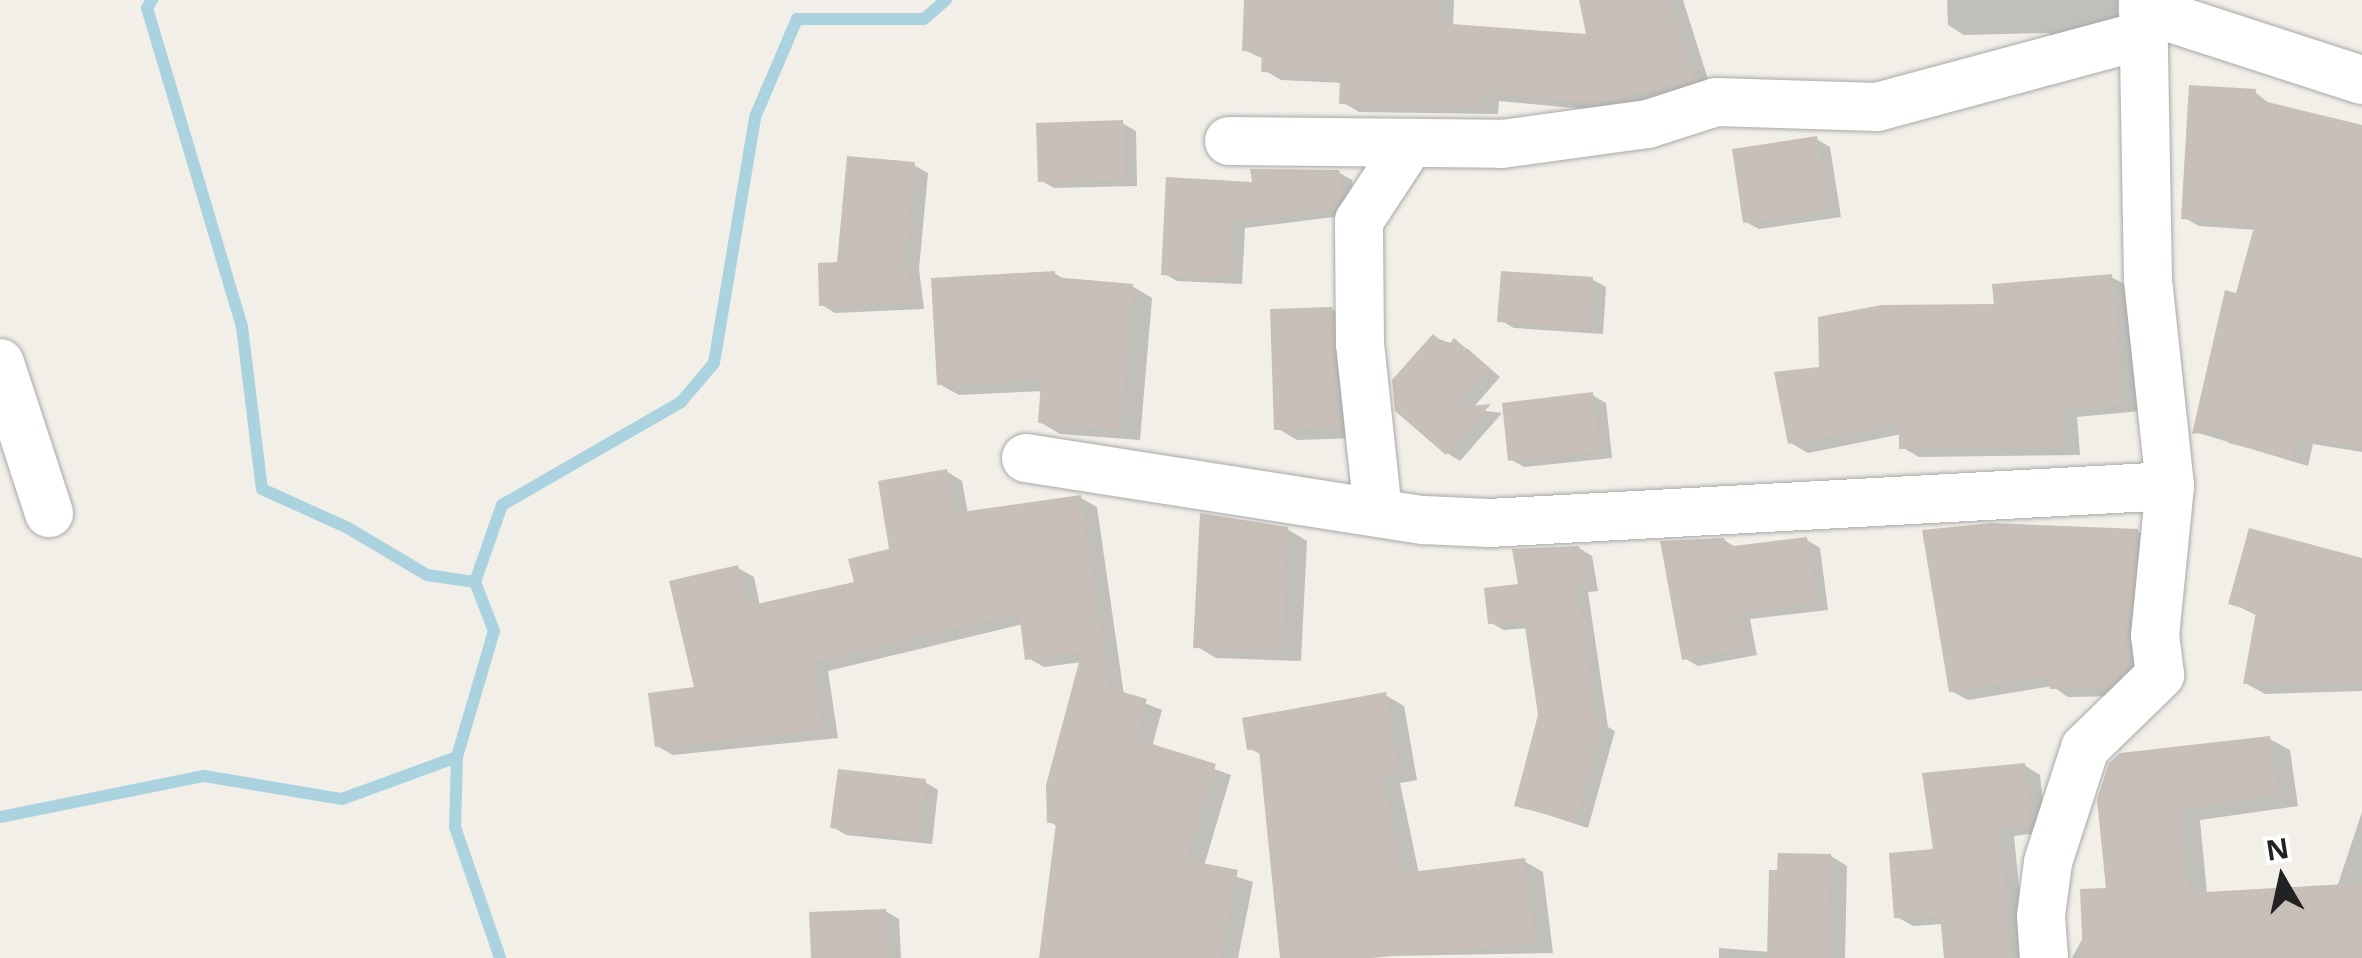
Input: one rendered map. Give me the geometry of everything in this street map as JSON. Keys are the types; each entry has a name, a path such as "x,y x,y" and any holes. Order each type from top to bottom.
{"street":[{"path":"1229,141 1409,145 1586,136 1716,102 1877,107 2143,15 2362,80"},
{"path":"2044,958 2040,916 2048,862 2085,748 2160,675 2156,636 2170,486 2148,280 2143,15"},
{"path":"1378,512 1360,344 1358,221 1409,145"},
{"path":"0,363 49,513"},
{"path":"1026,458 1378,512 1489,524 2170,486"}],"building":[{"path":"1244,0 1437,0 1437,23 1586,34 1579,0 1669,0 1695,80 1596,103 1482,93 1482,106 1339,104 1340,75 1261,72 1262,52 1242,51"},
{"path":"2189,85 2256,89 2255,99 2362,125 2362,448 2297,437 2292,458 2228,443 2226,430 2192,434 2225,290 2236,293 2255,223 2181,219"},
{"path":"1123,120 1125,179 1038,182 1036,123"},
{"path":"1817,136 1828,210 1743,223 1732,149"},
{"path":"847,156 915,162 906,260 912,303 819,306 818,263 837,262"},
{"path":"1250,169 1339,170 1342,196 1335,209 1232,222 1229,278 1161,275 1166,177 1252,182"},
{"path":"1055,271 1054,277 1133,284 1120,430 1038,423 1041,380 937,385 931,278"},
{"path":"1501,271 1593,277 1590,328 1497,322"},
{"path":"2112,274 2124,403 2061,408 2064,447 1899,449 1899,423 1788,444 1774,372 1819,367 1818,317 1882,305 1994,304 1992,284"},
{"path":"1332,307 1341,428 1274,430 1270,309"},
{"path":"1433,334 1447,347 1454,338 1488,368 1452,408 1491,404 1446,455 1395,411 1392,380"},
{"path":"1593,392 1599,451 1508,461 1502,403"},
{"path":"947,469 954,513 1081,495 1109,688 1147,699 1136,739 1216,764 1187,860 1238,870 1220,958 1039,958 1056,823 1047,823 1046,785 1082,651 1025,660 1019,613 812,662 823,730 655,747 648,693 694,687 669,581 738,565 748,606 854,582 848,559 889,549 878,481"},
{"path":"1200,513 1288,527 1282,651 1193,648"},
{"path":"1992,523 2138,529 2131,665 2108,688 2050,689 2049,676 1949,692 1922,530"},
{"path":"2249,528 2362,558 2362,681 2243,684 2256,612 2228,604"},
{"path":"1807,537 1816,603 1738,612 1745,648 1682,660 1660,541 1724,538 1726,547"},
{"path":"1579,546 1586,584 1576,586 1596,720 1603,721 1575,822 1514,806 1538,715 1524,620 1488,624 1484,588 1518,584 1512,549"},
{"path":"1386,692 1399,771 1382,773 1403,873 1525,858 1535,943 1371,958 1280,958 1259,750 1247,750 1242,718"},
{"path":"2270,736 2278,795 2180,809 2189,893 2362,883 2362,958 2083,958 2080,889 2106,888 2097,800 2109,763 2120,753"},
{"path":"2025,763 2031,824 1999,828 2011,958 1944,958 1940,915 1894,918 1889,853 1933,849 1922,773"},
{"path":"838,769 926,779 919,838 830,828"},
{"path":"1778,853 1831,854 1829,958 1767,958 1769,870 1777,870"},
{"path":"886,909 888,958 811,958 809,912"}],"waterway":[{"path":"152,0 147,8 242,327 262,489 348,528 427,575 475,582 494,631 457,757 455,827 500,958"},
{"path":"475,582 502,505 681,402 714,363 755,117 797,19 924,19 946,0"},
{"path":"0,817 204,776 342,799 457,757"}]}
